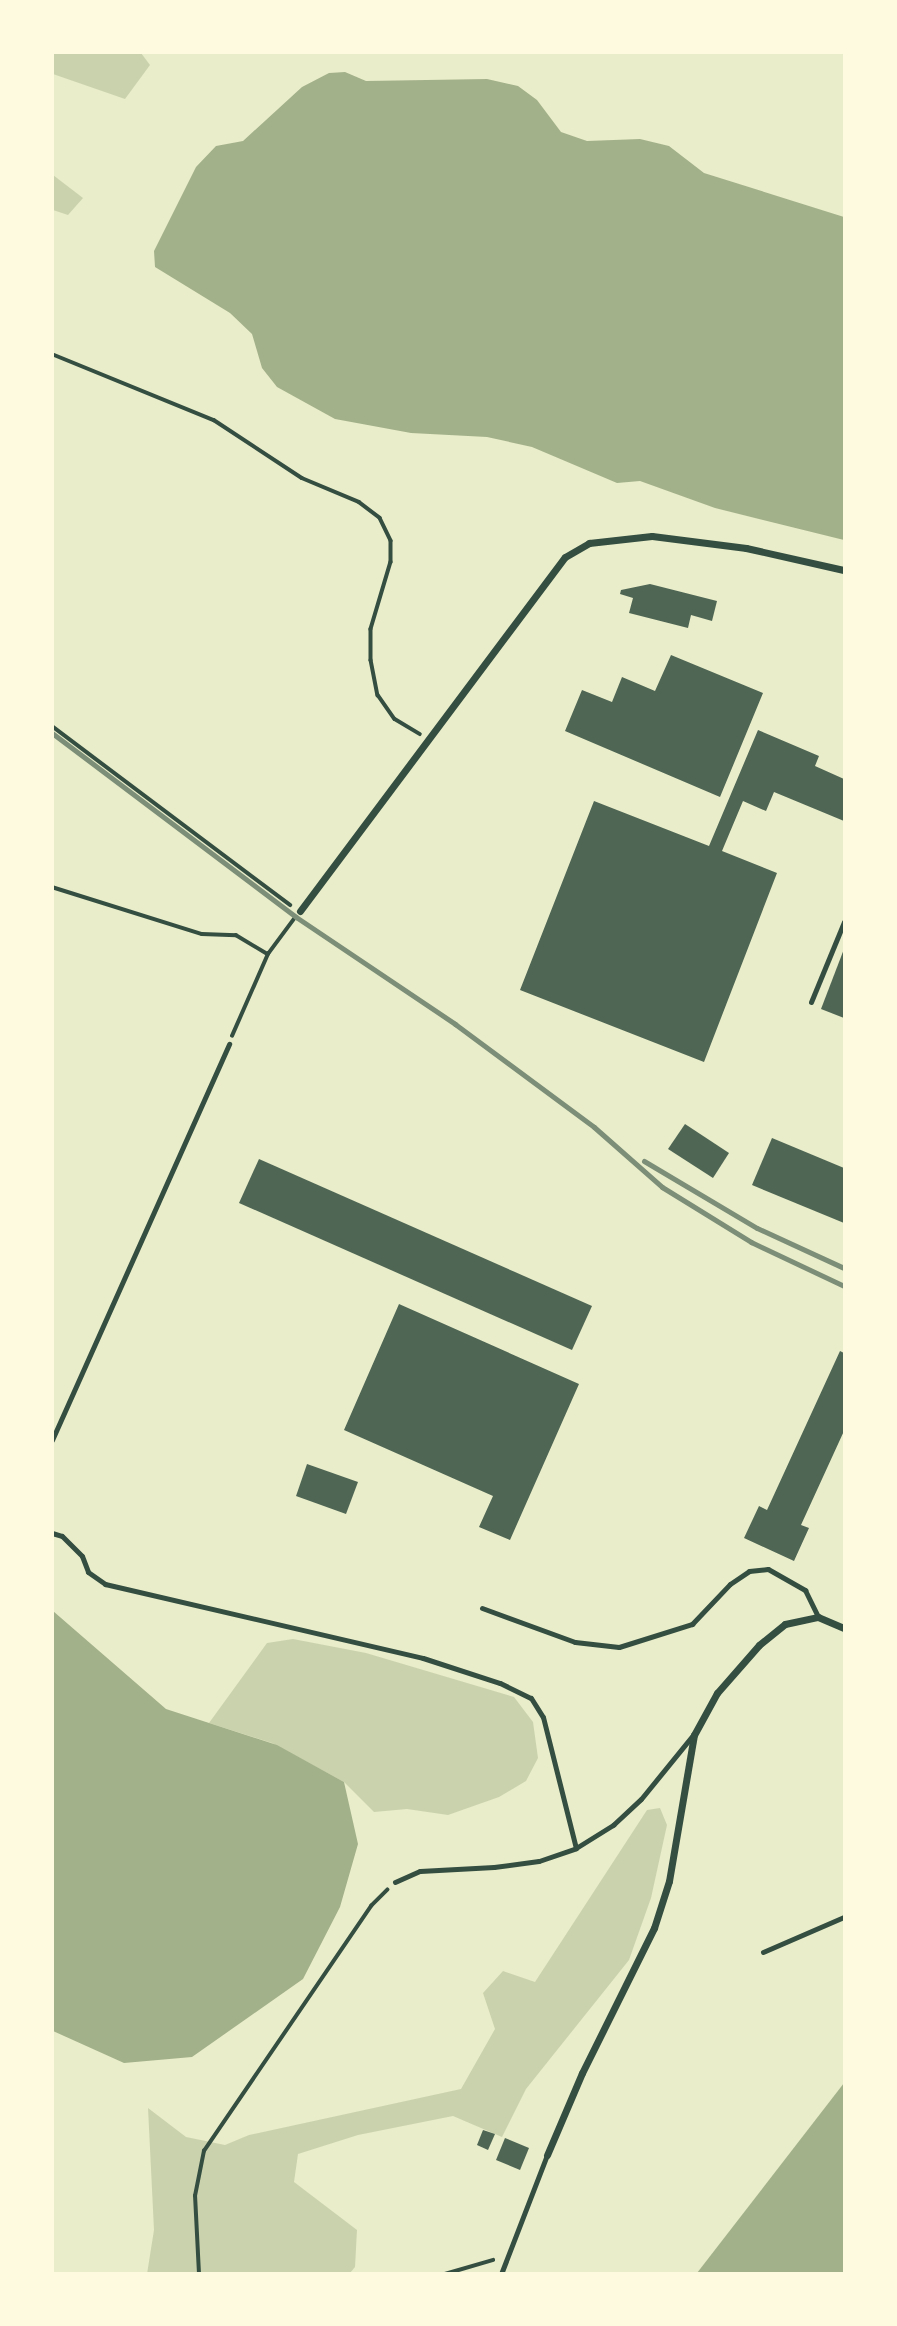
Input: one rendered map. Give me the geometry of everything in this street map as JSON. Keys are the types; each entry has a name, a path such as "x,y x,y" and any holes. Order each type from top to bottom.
{"street":[{"path":"300,911 547,575 589,543 652,536 746,548 845,570"},
{"path":"547,2155 654,1928 669,1881 694,1735 717,1693 759,1645 785,1624 818,1617 845,1628"}],"lane":[{"path":"811,1002 845,922"},
{"path":"52,1440 229,1044"},
{"path":"52,1533 62,1536 82,1556 88,1572 105,1584 423,1658 500,1683 531,1698 543,1717 576,1848"},
{"path":"482,1608 575,1642 619,1647 692,1625 730,1584 749,1571 768,1569 805,1590 818,1617"},
{"path":"395,1882 420,1871 517,1864 576,1848 614,1825 641,1799 694,1735"},
{"path":"763,1952 845,1917"},
{"path":"501,2273 547,2155"}],"path":[{"path":"52,354 214,420 302,478 359,502 380,518 391,541 391,562 371,629 378,695 396,719 428,739"},
{"path":"52,726 300,911"},
{"path":"52,887 202,934 236,935 268,954"},
{"path":"229,1044 268,954 287,929"},
{"path":"199,2273 195,2196 204,2151 371,1906 395,1882"},
{"path":"445,2273 509,2256"}],"shaded area":[{"path":"53,52 141,53 150,65 125,99 53,74"},
{"path":"345,72 366,81 487,79 518,86 537,100 561,132 587,141 640,139 669,146 704,173 844,217 844,540 715,508 640,481 617,483 532,447 487,437 411,433 335,419 277,387 262,368 252,334 230,313 155,267 154,251 196,167 216,146 243,141 302,87 329,73"},
{"path":"53,175 83,198 68,215 53,210"},
{"path":"53,1611 166,1709 277,1745 344,1782 358,1844 340,1907 303,1979 192,2057 124,2063 53,2031"},
{"path":"293,1639 366,1653 514,1697 533,1722 538,1758 526,1781 499,1797 448,1815 407,1809 374,1812 344,1782 272,1743 209,1723 267,1643"},
{"path":"660,1808 667,1825 651,1898 629,1960 526,2089 502,2137 453,2116 358,2135 298,2154 294,2182 357,2230 355,2267 350,2273 147,2274 154,2230 148,2108 186,2137 225,2145 249,2135 461,2089 495,2029 483,1993 503,1971 535,1982 647,1810"},
{"path":"844,2083 844,2273 697,2273"}],"building":[{"path":"650,584 717,601 712,621 691,615 688,628 629,613 633,598 620,594 621,590"},
{"path":"671,655 763,693 720,797 565,731 582,690 612,702 622,677 655,691"},
{"path":"758,730 819,756 815,766 844,779 844,821 774,792 766,811 743,801 722,851 777,873 704,1062 520,990 594,801 709,846"},
{"path":"844,949 844,1018 821,1009"},
{"path":"685,1124 729,1153 713,1178 668,1149"},
{"path":"772,1138 844,1168 844,1223 752,1185"},
{"path":"259,1159 592,1306 572,1350 239,1203"},
{"path":"399,1304 579,1384 510,1540 479,1527 493,1496 344,1430"},
{"path":"840,1351 844,1353 844,1431 801,1525 809,1528 794,1561 744,1538 759,1506 767,1510"},
{"path":"307,1464 358,1482 346,1514 296,1496"},
{"path":"483,2130 495,2134 488,2150 477,2145"},
{"path":"505,2138 529,2148 520,2170 496,2160"}],"railway":[{"path":"52,733 296,917 455,1024 594,1127 662,1187 751,1242 844,1286"},
{"path":"644,1161 757,1228 844,1268"}]}
